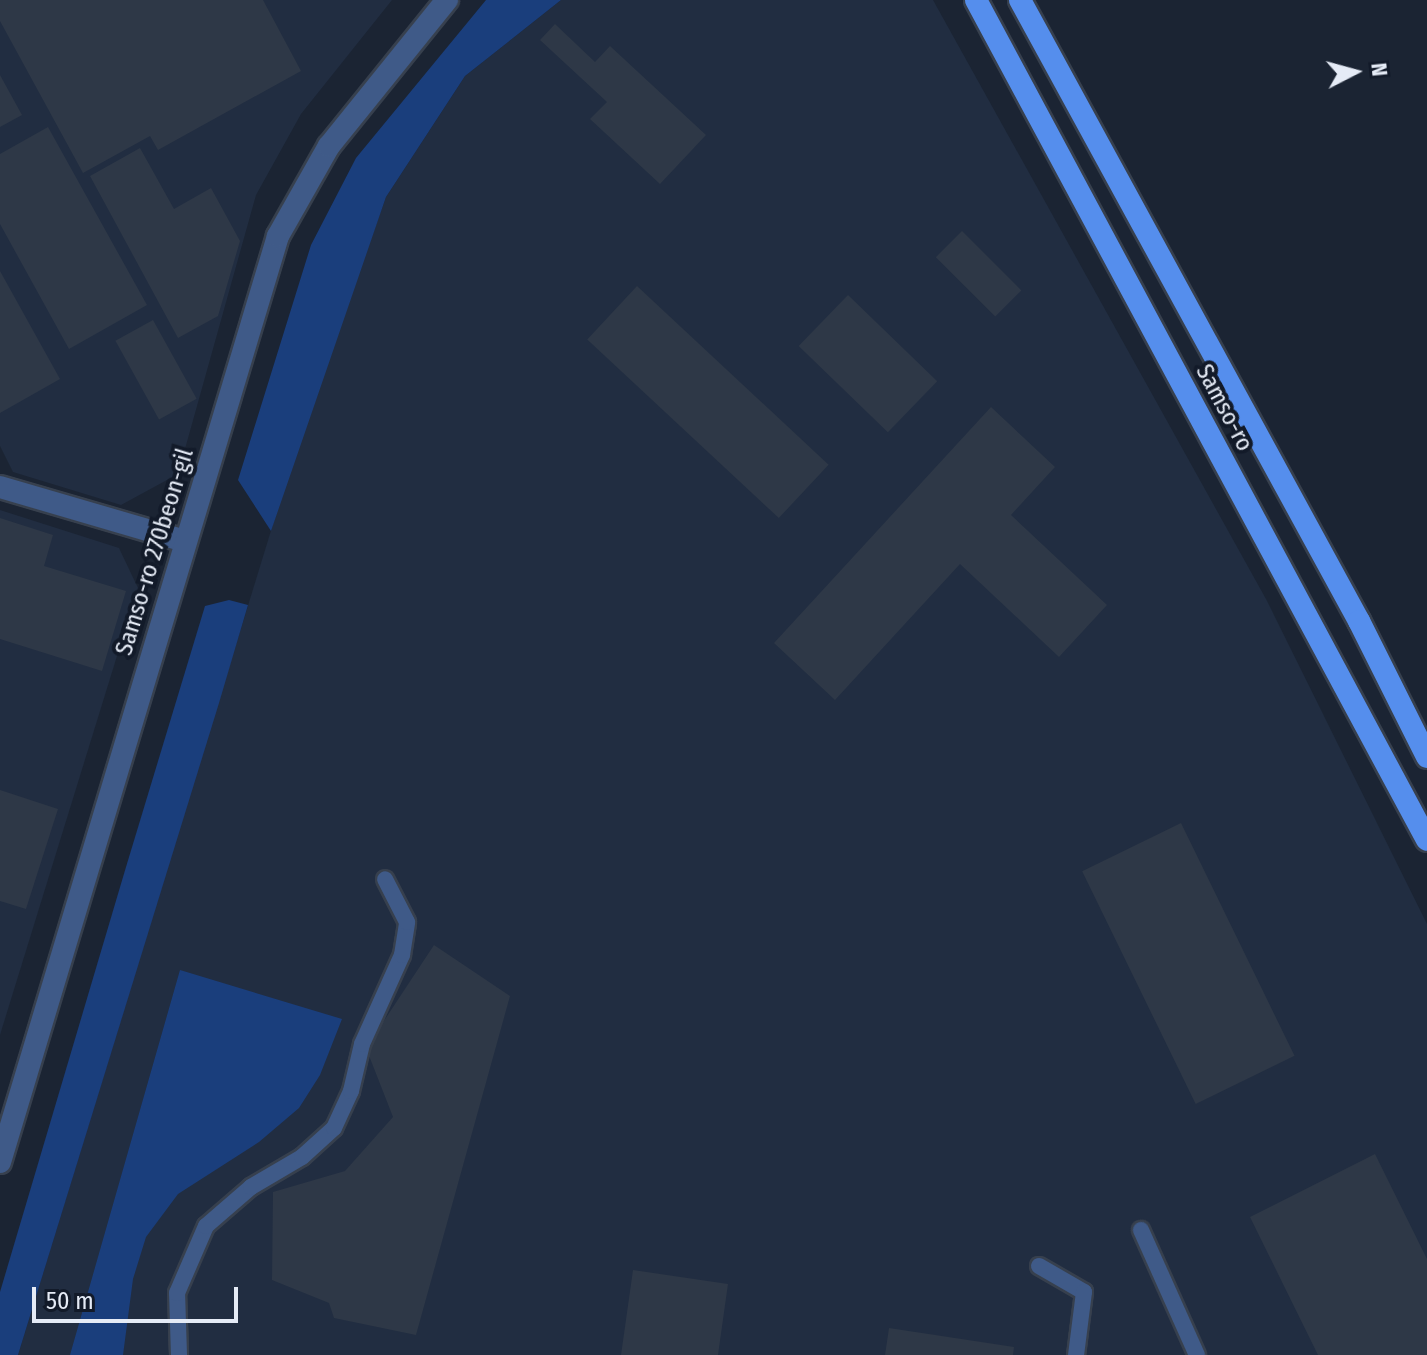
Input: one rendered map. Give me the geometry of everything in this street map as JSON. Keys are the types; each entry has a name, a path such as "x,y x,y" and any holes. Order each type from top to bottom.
{"main road":[{"name":"Samso-ro","path":"976,0 1427,840"},
{"name":"Samso-ro","path":"1020,0 1359,621 1427,757"}],"street":[{"name":"Samso-ro 270beon-gil","path":"0,1162 278,236 329,146 447,0"},
{"path":"0,487 185,541"}],"lane":[{"path":"179,1355 177,1293 206,1226 251,1187 302,1157 334,1128 351,1091 362,1044 404,944 407,922 385,879"},
{"path":"1141,1230 1197,1355"},
{"path":"1039,1266 1084,1292 1076,1355"}],"shaded area":[{"path":"0,0 392,0 301,114 256,195 178,474 121,505 13,472 0,446"},
{"path":"486,0 561,0 465,76 386,197 271,531 238,480 311,245 356,158"},
{"path":"561,0 933,0 1266,599 1427,924 1427,1355 18,1355 300,436 386,197 465,76"},
{"path":"0,510 119,548 138,588 0,1035"},
{"path":"229,600 248,605 219,703 18,1355 0,1355 0,1292 205,606"},
{"path":"180,970 342,1019 320,1075 299,1108 259,1142 178,1194 146,1237 133,1279 123,1355 70,1355"}],"building":[{"path":"0,0 263,0 301,71 158,150 150,136 83,173 0,21"},
{"path":"555,24 595,62 610,46 706,135 660,184 590,119 607,102 540,40"},
{"path":"0,75 22,115 0,127"},
{"path":"48,127 147,305 69,349 0,224 0,154"},
{"path":"140,148 174,209 211,188 240,241 218,316 178,338 90,176"},
{"path":"962,231 1021,290 995,317 936,257"},
{"path":"0,271 60,379 0,413"},
{"path":"637,286 829,465 779,518 587,339"},
{"path":"848,295 937,381 888,432 799,346"},
{"path":"153,320 197,399 159,420 115,341"},
{"path":"991,407 1055,467 1011,515 1107,605 1059,657 960,564 835,700 774,643"},
{"path":"0,518 53,535 44,566 126,591 102,671 0,639"},
{"path":"0,790 58,809 26,909 0,901"},
{"path":"1181,823 1295,1056 1196,1104 1082,871"},
{"path":"434,945 510,996 416,1335 334,1318 329,1303 272,1280 273,1192 345,1171 393,1117 366,1048"},
{"path":"1375,1154 1427,1259 1427,1355 1318,1355 1250,1217"},
{"path":"633,1270 728,1284 718,1355 621,1355"},
{"path":"889,1328 1014,1347 1013,1355 885,1355"}]}
